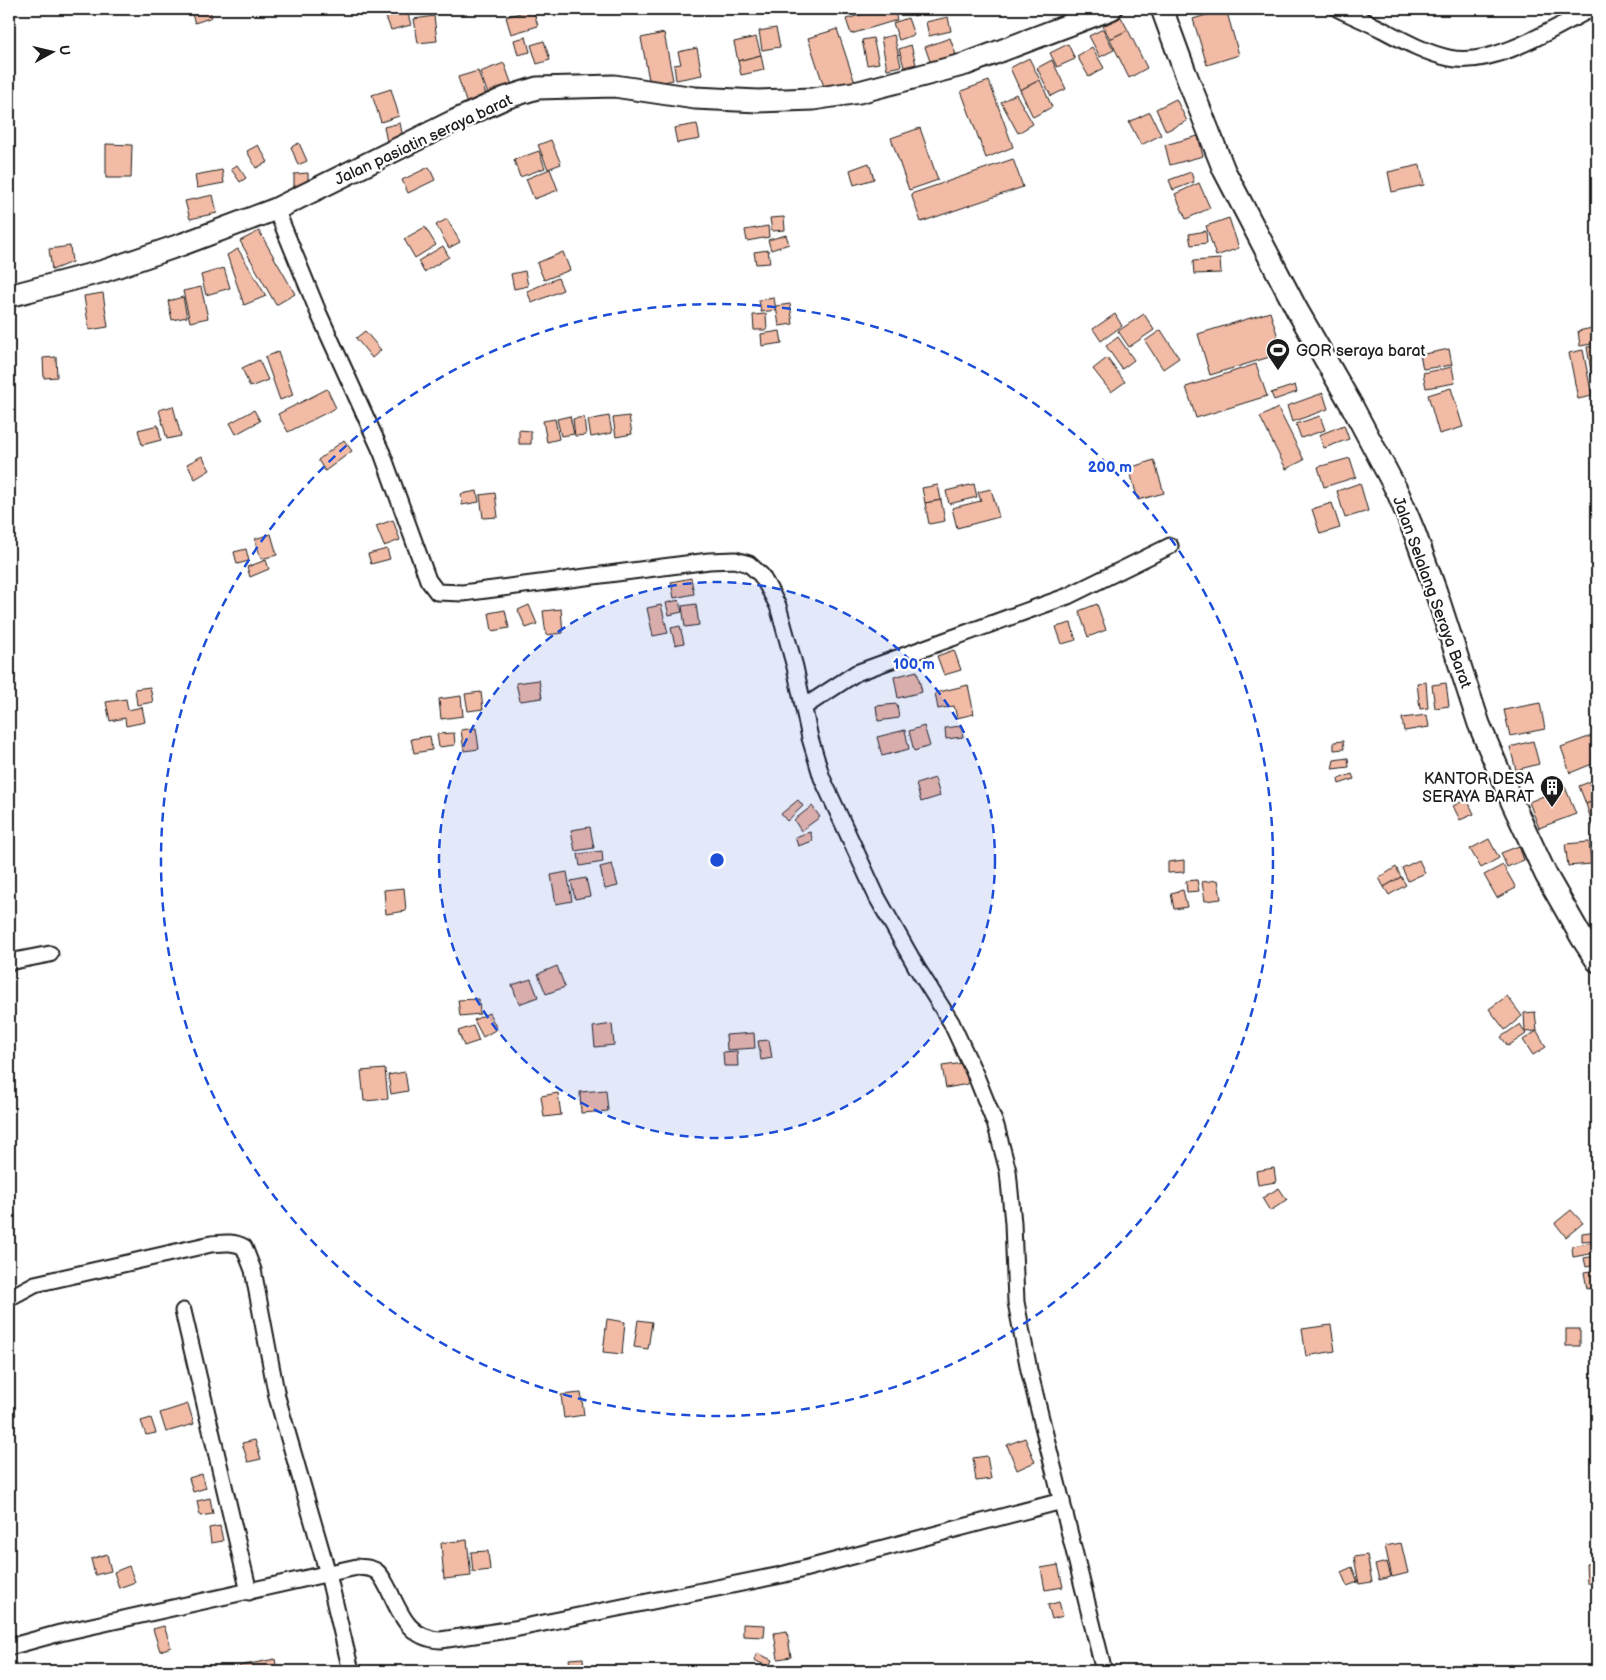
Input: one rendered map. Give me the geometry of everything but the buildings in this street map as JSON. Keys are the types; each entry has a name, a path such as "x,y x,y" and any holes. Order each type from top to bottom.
{"street":[{"name":"Jalan pasiatin seraya barat","path":"9,296 104,271 276,209 452,122 505,98 536,88 614,86 695,98 758,101 813,99 859,92 966,64 1111,9"},
{"name":"Jalan Selalang Seraya Barat","path":"1162,9 1224,170 1297,310 1352,406 1398,493 1436,592 1479,724 1512,802 1546,875 1582,938 1597,960"},
{"path":"1338,9 1410,44 1458,59 1496,54 1514,48 1591,9"},
{"path":"276,209 319,314 382,453 428,580 434,589 441,593 463,593 709,561 735,560 749,564 761,575 778,606 795,667 810,738 822,778 873,888 951,1022 976,1076 996,1126 1008,1171 1016,1302 1029,1370 1104,1671"},
{"path":"804,707 856,673 1068,596 1170,546"},
{"path":"9,962 50,954"},
{"path":"9,1298 35,1284 211,1244 226,1243 244,1247 253,1270 277,1397 328,1574 351,1671"},
{"path":"183,1311 249,1592"},
{"path":"9,1648 60,1633 357,1567 376,1571 410,1627 423,1637 441,1640 514,1630 781,1575 1062,1501"}],"place":[{"name":"GOR seraya barat","path":"1278,371"},
{"name":"KANTOR DESA SERAYA BARAT","path":"1552,808"}]}
